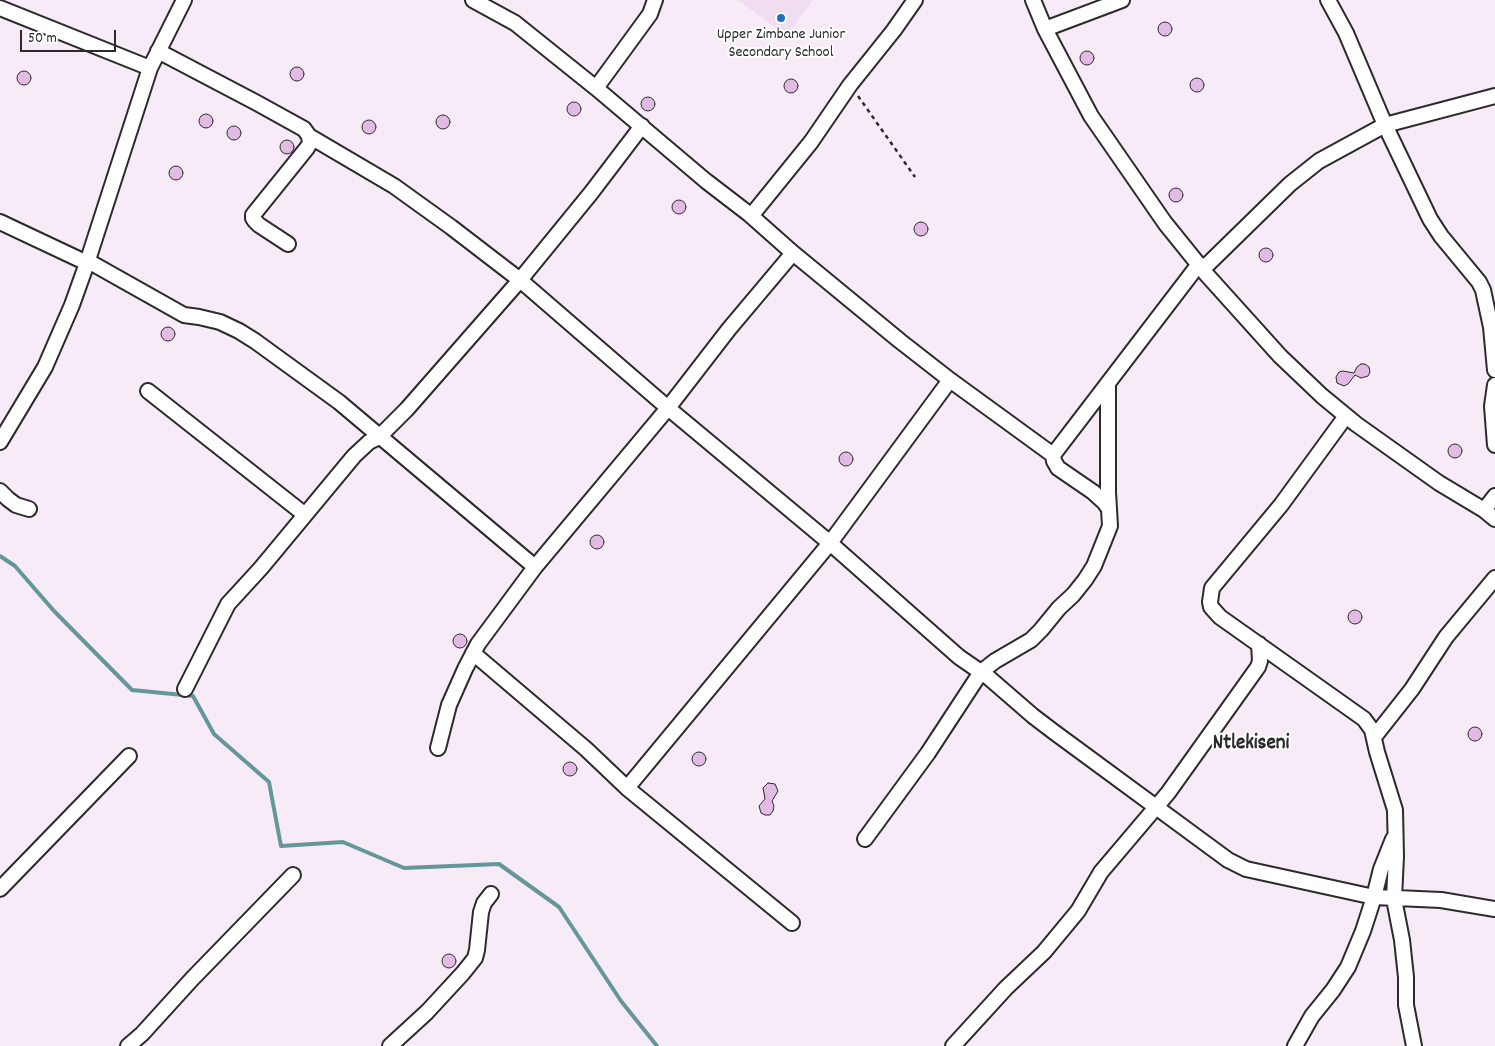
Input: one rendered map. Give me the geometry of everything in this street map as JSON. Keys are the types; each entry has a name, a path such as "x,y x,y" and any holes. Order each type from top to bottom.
{"street":[{"path":"0,442 45,367 72,305 88,262 150,68 184,0"},
{"path":"473,0 515,23 900,341 950,380 1054,455"},
{"path":"596,88 650,14 655,0"},
{"path":"751,216 811,142 850,85 894,30 915,0"},
{"path":"1033,0 1045,29 1091,116 1165,223 1280,356 1346,416 1439,483 1490,514 1495,496"},
{"path":"1045,29 1122,0"},
{"path":"1328,0 1346,33 1430,219 1441,236 1479,282 1483,290 1491,328 1495,370"},
{"path":"0,8 150,68"},
{"path":"158,51 257,102 304,129 310,143 253,218 259,225 288,244"},
{"path":"1109,510 1104,502 1093,492 1058,468 1054,461 1054,455 1201,266 1290,184 1319,161 1386,125 1495,96"},
{"path":"185,689 228,604 354,456 369,442 380,437 407,409 520,280 591,193 642,126"},
{"path":"308,136 394,186 452,227 520,280 668,408 830,543 959,657 1008,693 1033,716 1237,866 1281,878 1374,897 1441,900 1495,909"},
{"path":"0,222 88,262 184,315 220,322 239,330 328,393 466,507 535,567"},
{"path":"438,748 449,704 478,644 535,567 668,408 729,329 793,253"},
{"path":"627,788 830,543 950,380"},
{"path":"865,840 928,753 981,672 995,661 1031,640 1085,580 1094,566 1110,526 1108,384"},
{"path":"1495,385 1492,406 1495,445"},
{"path":"148,390 304,514"},
{"path":"1346,416 1281,505 1212,588 1210,602 1214,612 1370,724 1395,810 1394,899 1402,940 1406,977 1406,1006 1414,1046"},
{"path":"0,491 16,505 29,509"},
{"path":"1375,736 1412,688 1446,637 1495,578"},
{"path":"953,1046 1006,988 1044,952 1078,911 1101,872 1168,793 1258,667 1260,644"},
{"path":"473,653 586,749 627,788 792,923"},
{"path":"0,888 130,756"},
{"path":"1294,1046 1312,1016 1333,990 1348,967 1363,931 1381,868 1396,830"},
{"path":"128,1046 142,1034 192,979 293,875"},
{"path":"390,1046 427,1012 463,974 475,958 478,950 481,912 484,903 491,894"}],"path":[{"path":"850,85 915,177"}],"shaded area":[{"name":"Upper Zimbane Junior Secondary School","path":"738,0 813,0 787,36"}],"building":[{"path":"1162,22 1168,22 1172,29 1168,36 1162,36 1158,32 1158,26"},
{"path":"1084,51 1090,51 1094,58 1090,65 1084,65 1080,61 1080,55"},
{"path":"294,67 300,67 304,74 300,81 294,81 290,77 290,71"},
{"path":"21,71 27,71 31,78 27,85 21,85 17,81 17,75"},
{"path":"1194,78 1200,78 1204,85 1200,92 1194,92 1190,88 1190,82"},
{"path":"788,79 794,79 798,86 794,93 788,93 784,89 784,83"},
{"path":"645,97 651,97 655,104 651,111 645,111 641,107 641,101"},
{"path":"571,102 577,102 581,109 577,116 571,116 567,112 567,106"},
{"path":"203,114 209,114 213,121 209,128 203,128 199,124 199,118"},
{"path":"440,115 446,115 450,122 446,129 440,129 436,125 436,119"},
{"path":"366,120 372,120 376,127 372,134 366,134 362,130 362,124"},
{"path":"231,126 237,126 241,133 237,140 231,140 227,136 227,130"},
{"path":"284,140 290,140 294,147 290,154 284,154 280,150 280,144"},
{"path":"173,166 179,166 183,173 179,180 173,180 169,176 169,170"},
{"path":"1173,188 1179,188 1183,195 1179,202 1173,202 1169,198 1169,192"},
{"path":"676,200 682,200 686,207 682,214 676,214 672,210 672,204"},
{"path":"918,222 924,222 928,229 924,236 918,236 914,232 914,226"},
{"path":"1263,248 1269,248 1273,255 1269,262 1263,262 1259,258 1259,252"},
{"path":"165,327 171,327 175,334 171,341 165,341 161,337 161,331"},
{"path":"1361,364 1369,367 1370,372 1368,376 1361,378 1355,375 1344,386 1337,383 1336,377 1339,372 1354,373"},
{"path":"1452,444 1458,444 1462,451 1458,458 1452,458 1448,454 1448,448"},
{"path":"843,452 849,452 853,459 849,466 843,466 839,462 839,456"},
{"path":"594,535 600,535 604,542 600,549 594,549 590,545 590,539"},
{"path":"1352,610 1358,610 1362,617 1358,624 1352,624 1348,620 1348,614"},
{"path":"457,634 463,634 467,641 463,648 457,648 453,644 453,638"},
{"path":"1472,727 1478,727 1482,734 1478,741 1472,741 1468,737 1468,731"},
{"path":"696,752 702,752 706,759 702,766 696,766 692,762 692,756"},
{"path":"567,762 573,762 577,769 573,776 567,776 563,772 563,766"},
{"path":"768,783 775,784 778,791 772,801 773,811 770,815 765,815 761,813 759,806 765,799 763,788"},
{"path":"446,954 452,954 456,961 452,968 446,968 442,964 442,958"}],"waterway":[{"path":"0,556 15,566 54,611 132,690 193,696 214,734 269,782 281,846 343,842 404,868 499,864 559,907 621,1001 657,1046"}],"place":[{"name":"Upper Zimbane Junior Secondary School","path":"781,18"}],"district":[{"name":"Ntlekiseni","path":"1251,745"}]}
